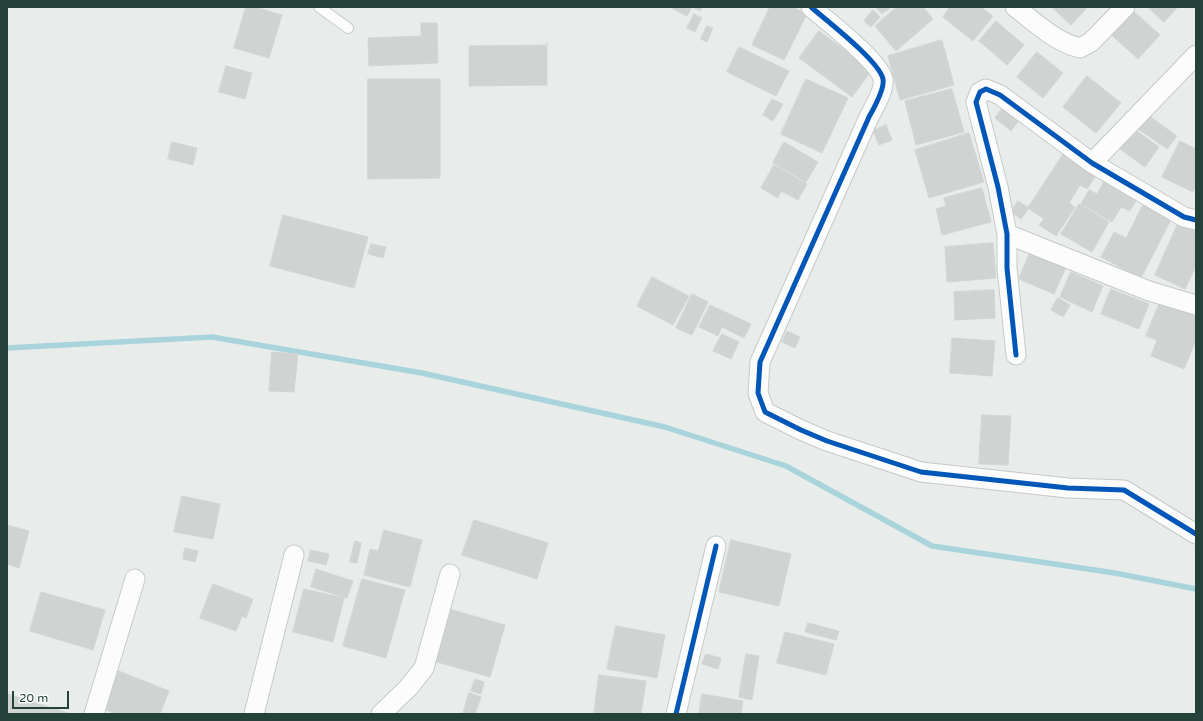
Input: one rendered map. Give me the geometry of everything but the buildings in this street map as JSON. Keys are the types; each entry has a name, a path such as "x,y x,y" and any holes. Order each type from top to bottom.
{"street":[{"path":"811,7 856,46 876,67 883,80 879,97 760,362 758,393 765,412 827,441 921,472 1068,488 1124,490 1196,534"},
{"path":"1015,7 1048,32 1071,46 1080,48 1091,42 1125,7"},
{"path":"1092,163 1196,55"},
{"path":"1016,355 1007,268 1007,234 998,187 976,102 980,92 986,89 1000,95 1092,163 1184,217 1196,220"},
{"path":"1007,234 1149,291 1196,305"},
{"path":"676,714 716,546"},
{"path":"254,714 294,555"},
{"path":"381,714 409,687 424,668 450,574"},
{"path":"94,714 135,579"}],"lane":[{"path":"319,7 348,28"}],"waterway":[{"path":"7,348 212,337 422,373 665,427 786,466 932,546 1115,573 1196,589"}],"cycle path":[{"path":"811,7 863,52 879,71 883,79 883,83 879,98 869,117 760,362 758,393 765,412 827,441 921,472 1068,488 1124,490 1196,534"},
{"path":"1016,355 1007,268 1007,234 998,187 976,102 980,92 986,89 1000,95 1092,163 1184,217 1196,220"},
{"path":"676,714 716,546"}]}
